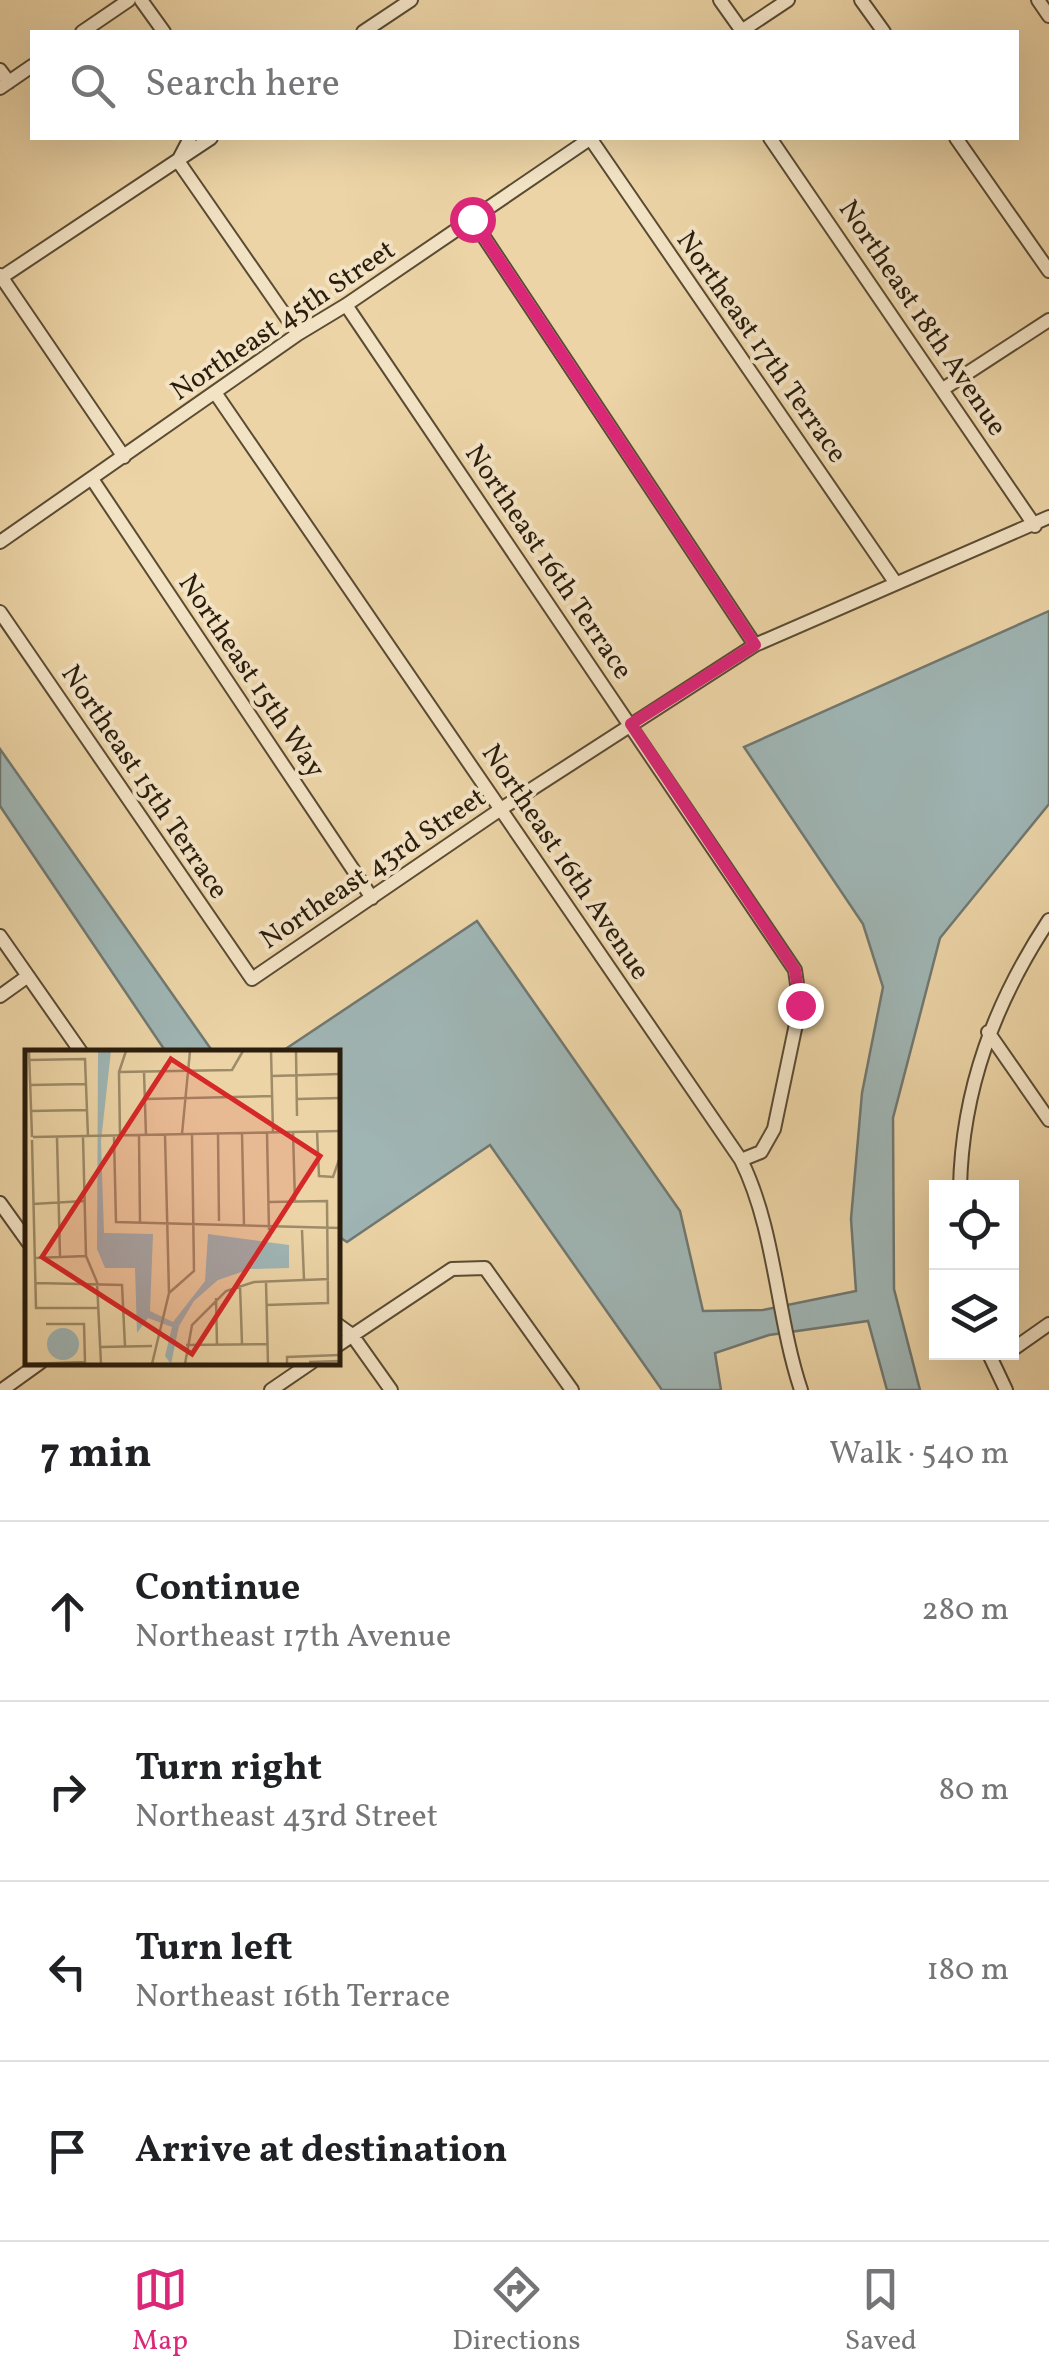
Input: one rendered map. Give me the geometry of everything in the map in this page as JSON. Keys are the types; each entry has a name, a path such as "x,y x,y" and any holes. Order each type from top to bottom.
{"street":[{"path":"85,30 129,0"},
{"path":"141,0 163,30"},
{"path":"366,30 411,0"},
{"path":"720,0 740,30"},
{"path":"744,30 788,0"},
{"path":"861,0 883,30"},
{"path":"1038,0 1049,16"},
{"path":"0,70 4,86 30,67"},
{"path":"178,161 189,140"},
{"path":"124,457 1,276 208,140"},
{"name":"Northeast 45th Street","path":"0,542 298,334 346,306 588,140"},
{"name":"Northeast 17th Terrace","path":"592,140 895,582"},
{"name":"Northeast 18th Avenue","path":"771,140 1035,526"},
{"path":"957,140 1049,272"},
{"path":"178,161 298,334"},
{"path":"472,219 755,645"},
{"name":"Northeast 16th Terrace","path":"346,306 795,970 800,1005 769,1143 761,1152 741,1160"},
{"path":"943,389 1049,320"},
{"name":"Northeast 16th Avenue","path":"216,394 741,1160 755,1190 789,1355 801,1390"},
{"name":"Northeast 15th Way","path":"92,479 372,898"},
{"name":"Northeast 43rd Street","path":"252,979 501,809 755,645 1049,517"},
{"name":"Northeast 15th Terrace","path":"0,612 252,979"},
{"path":"960,1180 961,1147 988,1032 1019,965 1049,920"},
{"path":"0,936 80,1050"},
{"path":"0,996 28,976"},
{"path":"988,1032 1049,1120"},
{"path":"0,1202 25,1238"},
{"path":"340,1344 452,1269 486,1268 572,1390"},
{"path":"1019,1344 1049,1324"},
{"path":"340,1327 352,1335 391,1390"},
{"path":"991,1360 1006,1390"},
{"path":"2,1390 36,1365"},
{"path":"272,1390 308,1365"}],"water":[{"path":"1049,611 1049,804 940,938 893,1118 894,1289 920,1390 887,1390 868,1321 769,1335 715,1353 721,1390 662,1390 490,1145 347,1242 340,1237 340,1050 284,1050 477,921 680,1211 703,1311 763,1310 856,1291 851,1219 862,1093 883,987 863,924 744,747"},
{"path":"0,749 212,1050 165,1050 0,806"}],"route":[{"path":"472,219 755,645 631,724 795,970 800,1005"}]}
